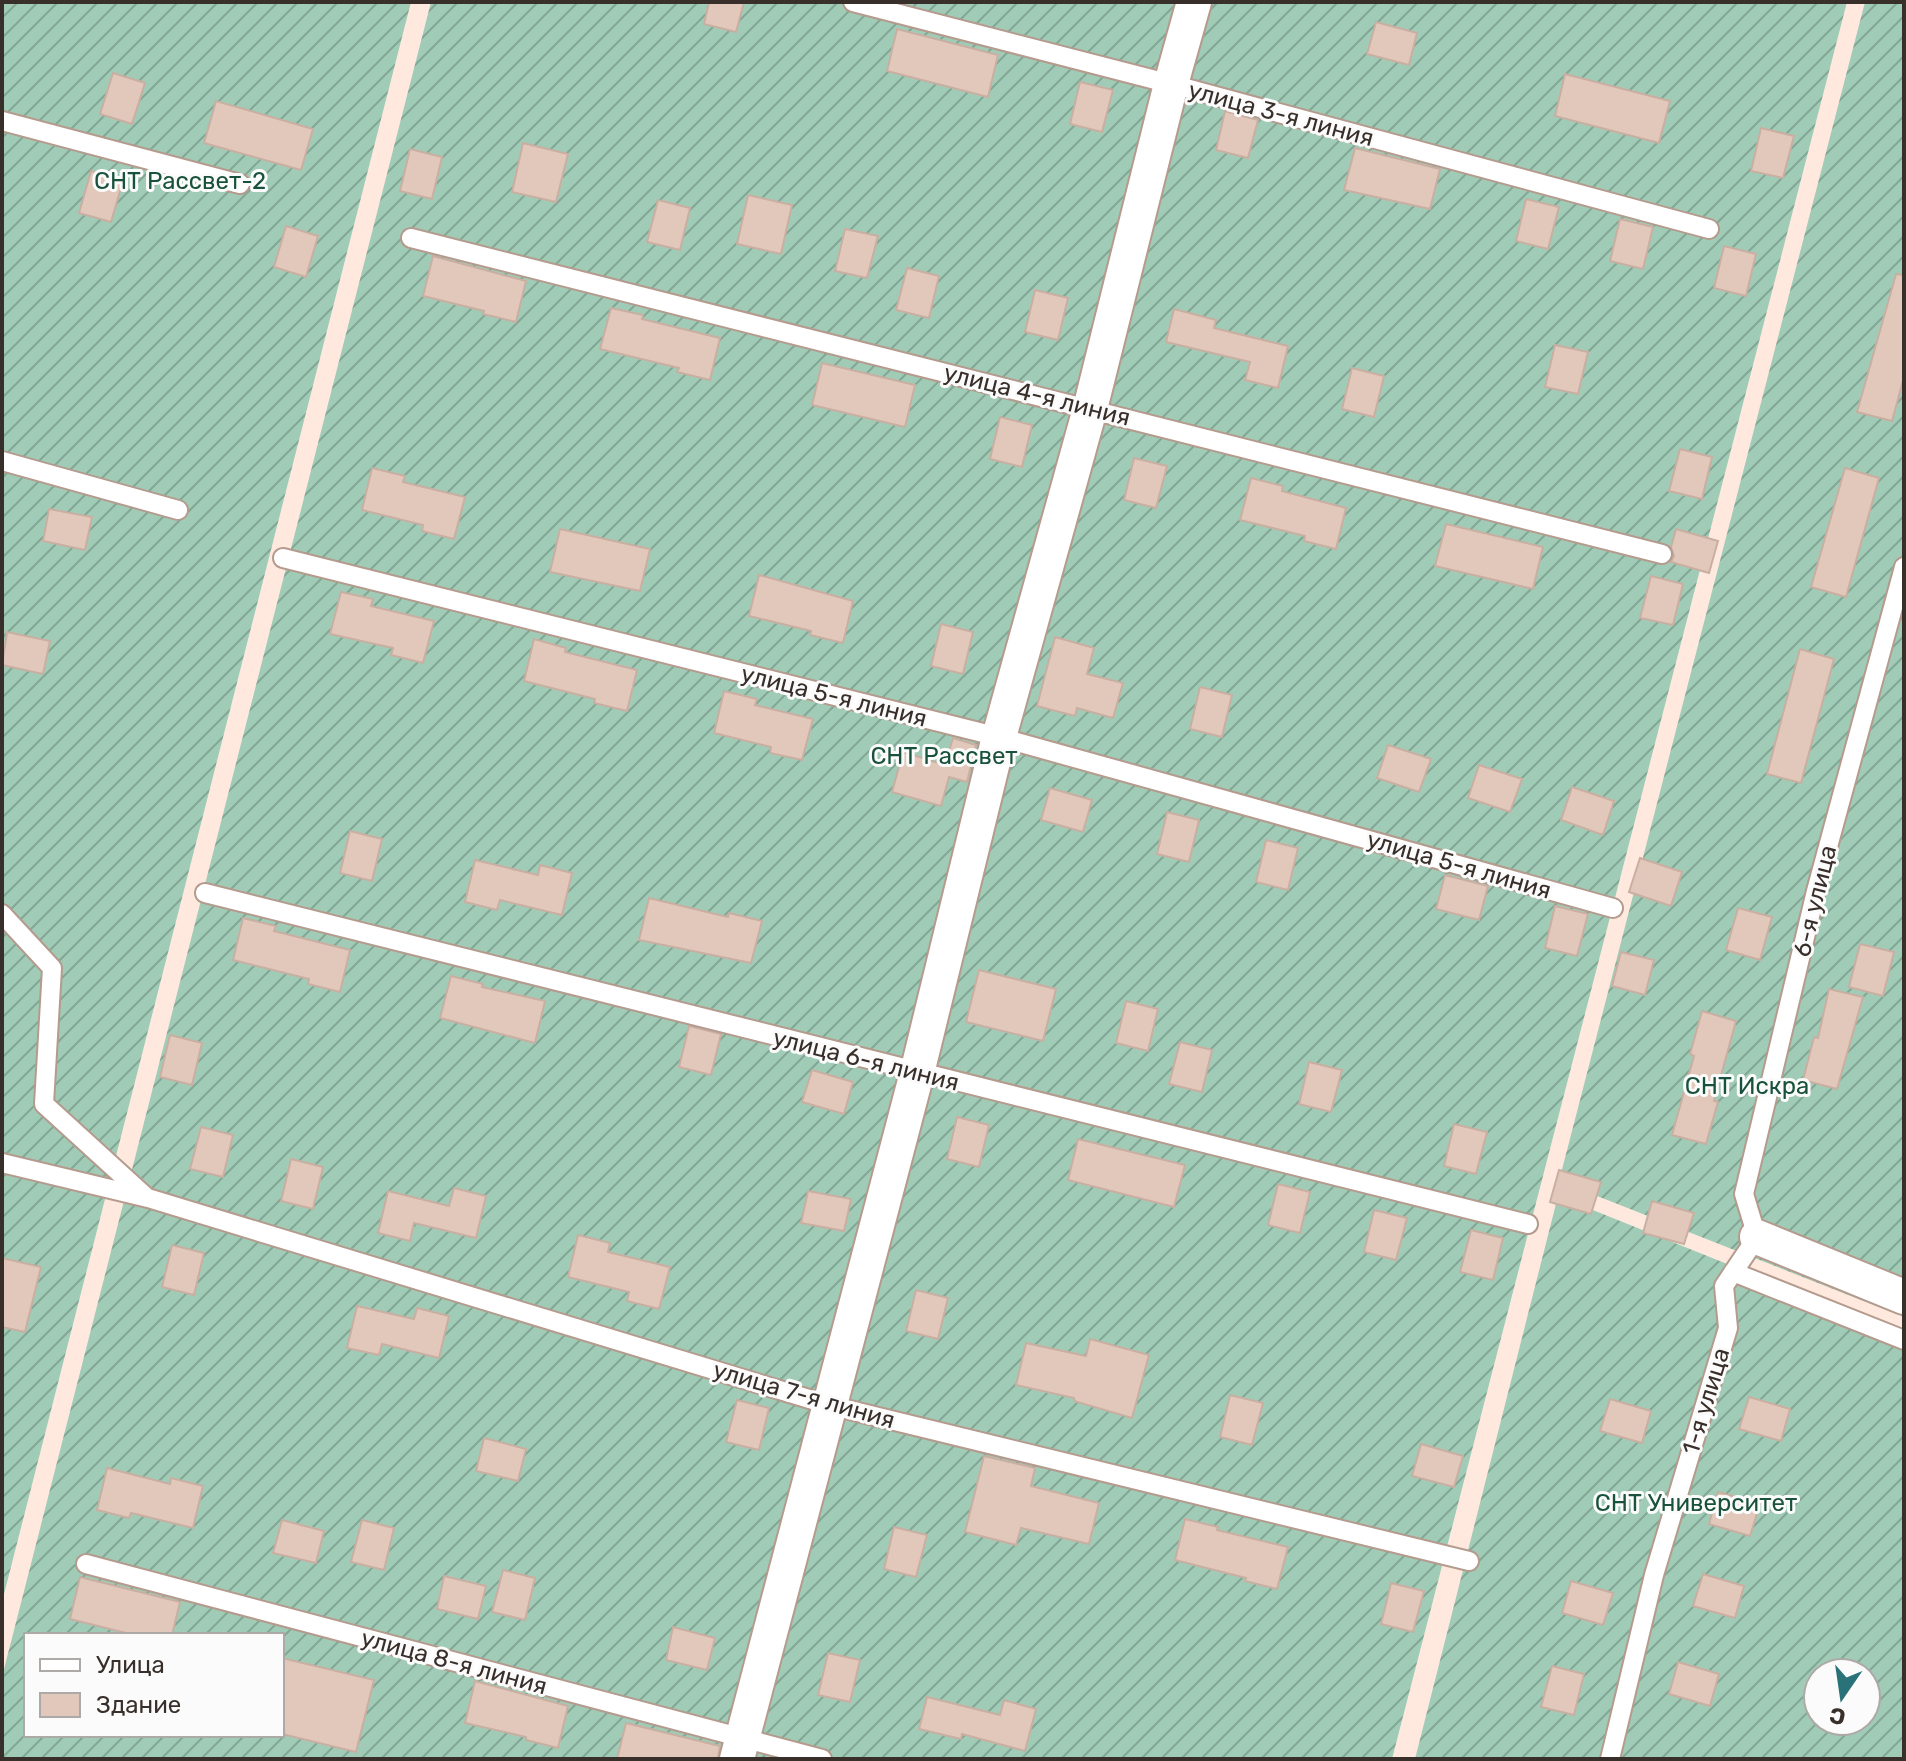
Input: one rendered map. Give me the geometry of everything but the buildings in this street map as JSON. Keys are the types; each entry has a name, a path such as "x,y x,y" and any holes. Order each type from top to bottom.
{"street":[{"path":"739,1748 917,1073 999,737 1090,409 1194,2"},
{"path":"1757,1237 1904,1297"}],"lane":[{"name":"улица 3-я линия","path":"853,2 1709,229"},
{"path":"2,121 240,184"},
{"name":"улица 4-я линия","path":"411,238 1662,554"},
{"path":"2,461 178,510"},
{"name":"улица 5-я линия","path":"283,558 999,737 1613,908"},
{"name":"6-я улица","path":"1757,1237 1744,1194 1816,891 1904,567"},
{"name":"улица 6-я линия","path":"205,893 1528,1224"},
{"path":"2,914 52,968 44,1104 148,1198"},
{"name":"улица 7-я линия","path":"2,1163 148,1198 829,1405 1469,1561"},
{"name":"1-я улица","path":"1610,1759 1654,1575 1728,1328 1724,1286 1757,1237"},
{"path":"1733,1272 1904,1340"},
{"name":"улица 8-я линия","path":"86,1564 739,1748 822,1759"}],"green space":[{"name":"СНТ Рассвет-2","path":"2,2 411,2 2,1602"},
{"name":"СНТ Рассвет","path":"431,2 1847,2 1392,1759 2,1759 2,1677"},
{"name":"СНТ Искра","path":"1865,2 1904,2 1904,1317 1559,1181"},
{"name":"СНТ Университет","path":"1558,1196 1904,1335 1904,1759 1415,1759"}]}
